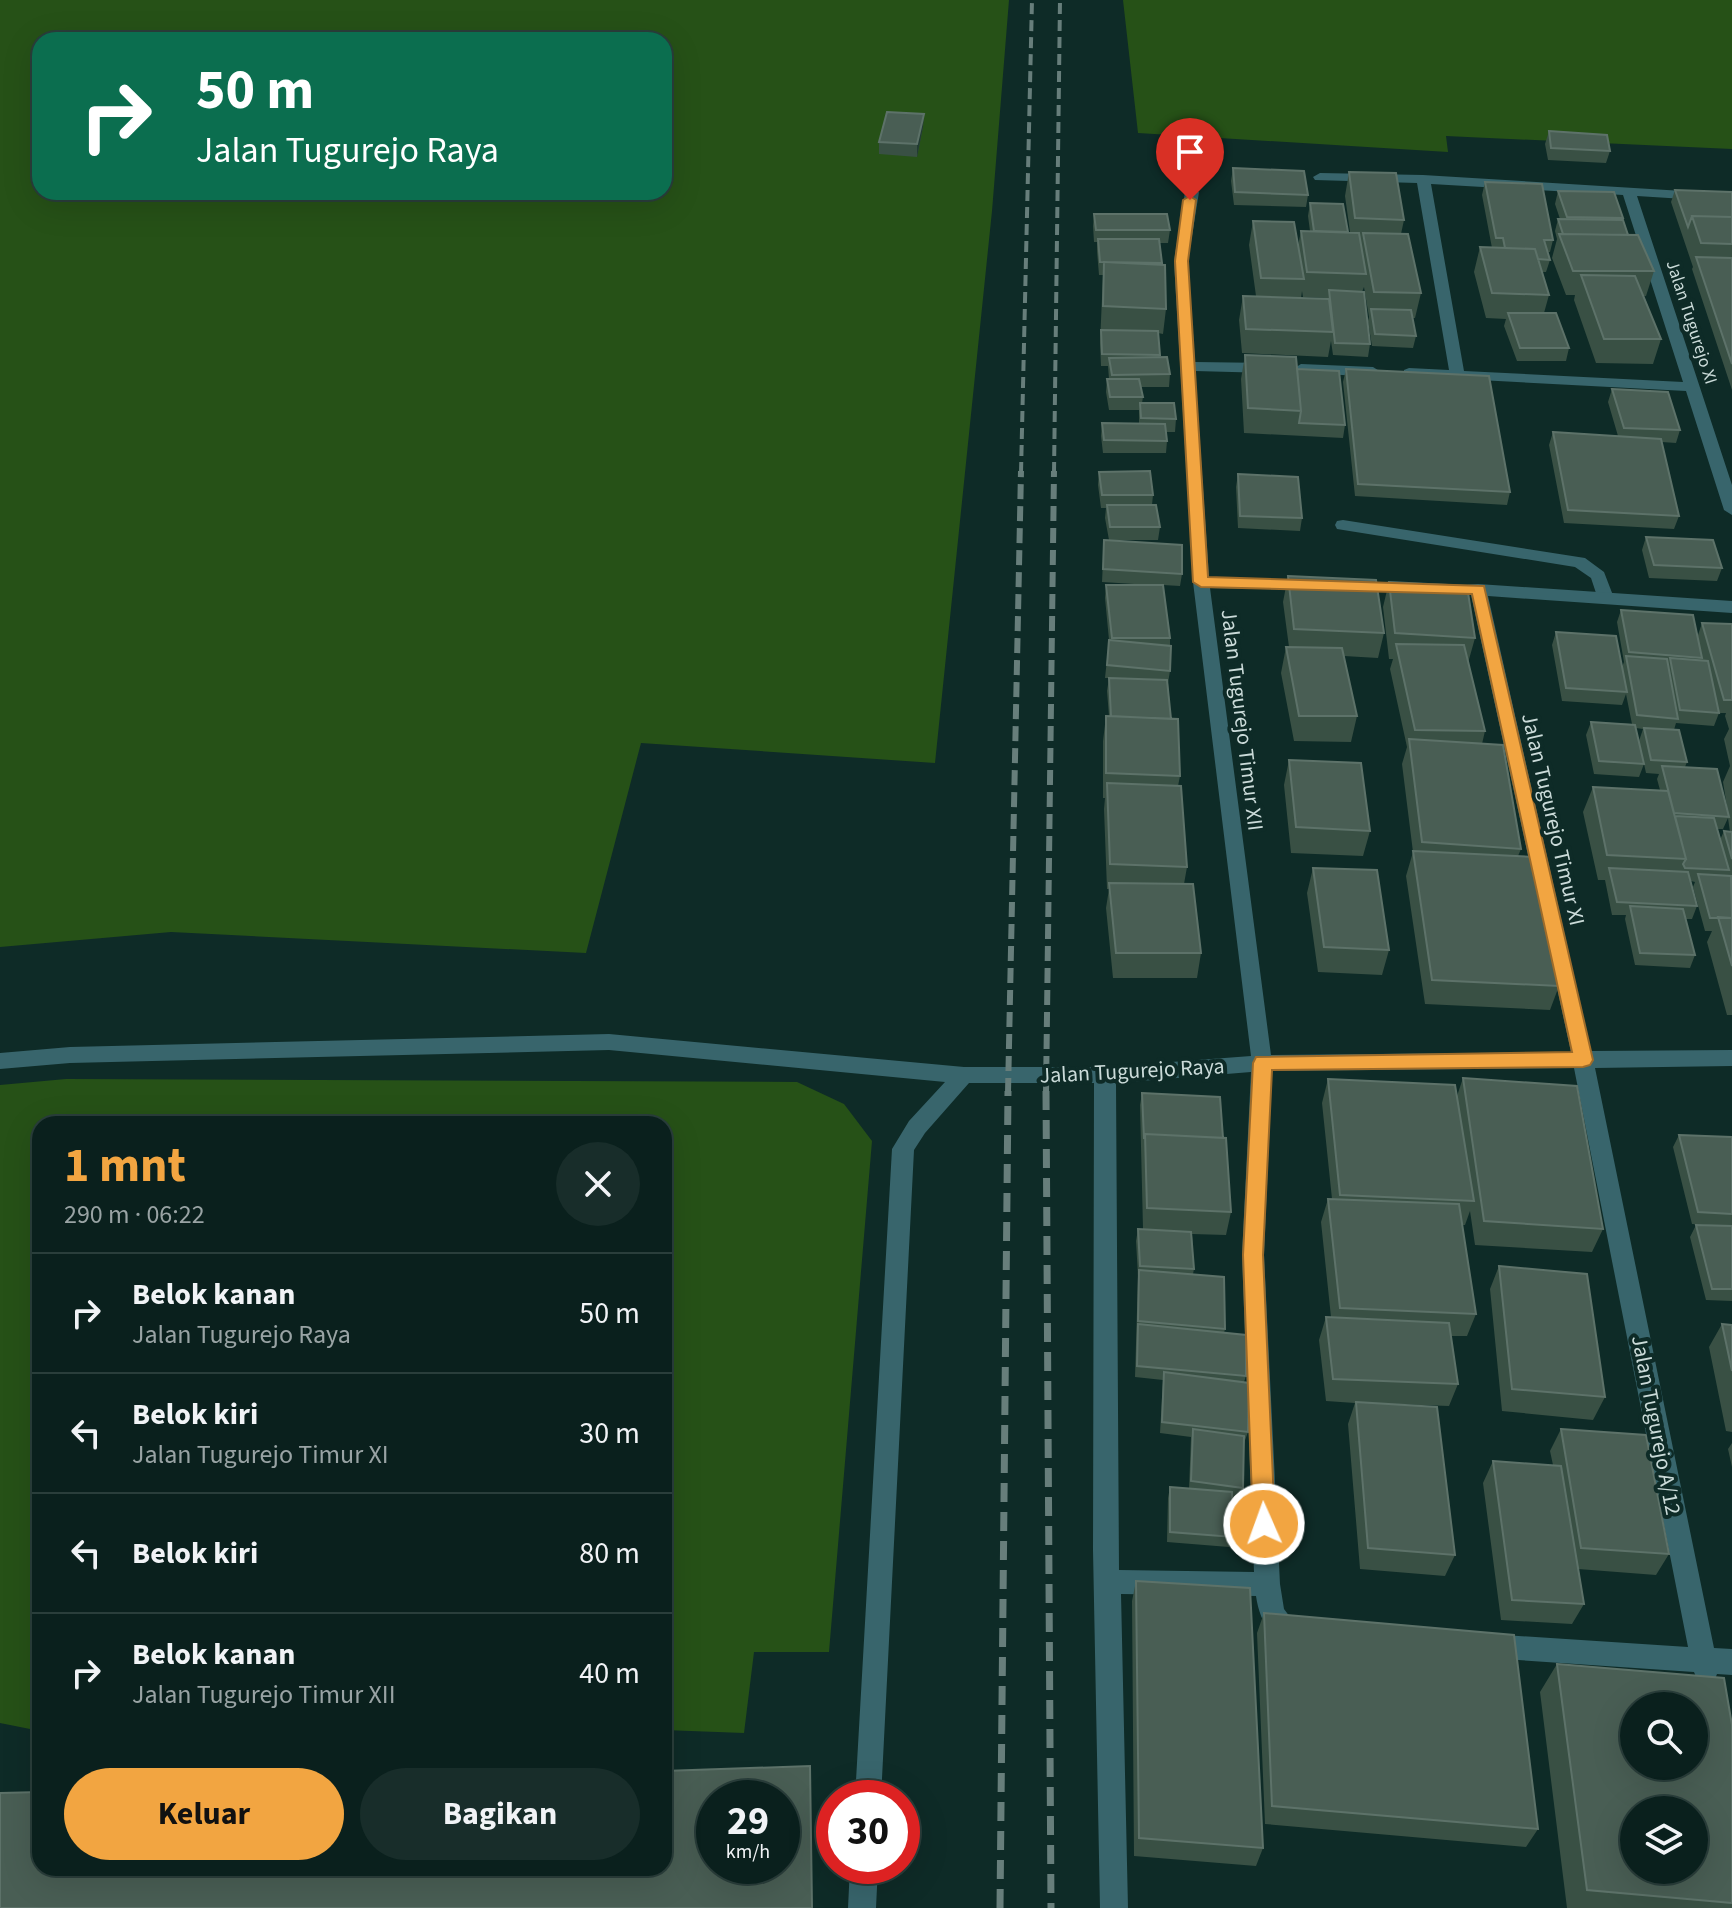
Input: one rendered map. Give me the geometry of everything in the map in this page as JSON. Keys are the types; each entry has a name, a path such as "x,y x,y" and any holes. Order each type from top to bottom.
{"street":[{"path":"1320,177 1423,179 1732,198"},
{"path":"1423,179 1457,375"},
{"name":"Jalan Tugurejo Timur XII","path":"1192,192 1181,261 1201,582 1262,1063 1253,1255 1267,1584 1270,1611 1279,1626 1298,1634"},
{"name":"Jalan Tugurejo XI","path":"1629,192 1732,510"},
{"path":"1186,366 1692,387"},
{"path":"1343,525 1579,562 1594,568 1601,577 1605,598"},
{"path":"1201,582 1324,585"},
{"path":"1448,589 1732,607"},
{"name":"Jalan Tugurejo Timur XI","path":"1478,589 1583,1060"},
{"name":"Jalan Tugurejo Raya","path":"0,1061 70,1055 609,1042 964,1075 1105,1075 1262,1063 1732,1058"},
{"name":"Jalan Tugurejo A/12","path":"1583,1060 1710,1689"},
{"path":"869,1780 903,1149 917,1127 964,1075"},
{"path":"1105,1075 1105,1550 1114,1908"},
{"path":"1108,1582 1267,1584"},
{"path":"1465,1645 1732,1662"},
{"path":"862,1908 863,1884"}],"green space":[{"path":"0,0 1009,0 992,211 935,763 641,743 586,953 171,932 0,947"},
{"path":"1123,0 1732,0 1732,149 1446,136 1448,152 1138,133"},
{"path":"66,1079 797,1082 844,1104 872,1141 829,1652 754,1652 744,1733 672,1730 672,1116 32,1116 32,1729 0,1723 0,1085"}],"building":[{"path":"887,112 924,114 917,144 879,142"},
{"path":"1549,131 1607,135 1610,151 1551,148"},
{"path":"1233,168 1304,171 1308,195 1235,192"},
{"path":"1349,172 1396,173 1404,220 1355,218"},
{"path":"1485,182 1542,184 1553,240 1544,240 1550,260 1538,259 1535,249 1505,248 1503,238 1496,238"},
{"path":"1675,190 1732,192 1732,217 1692,216 1688,227"},
{"path":"1558,191 1614,192 1623,218 1567,217"},
{"path":"1310,203 1343,204 1348,232 1314,231"},
{"path":"1094,214 1167,214 1170,230 1096,230"},
{"path":"1692,216 1732,217 1732,244 1701,243"},
{"path":"1558,219 1623,220 1628,235 1563,234"},
{"path":"1253,221 1294,222 1304,279 1261,278"},
{"path":"1301,231 1359,233 1366,274 1307,272"},
{"path":"1363,233 1408,234 1421,293 1374,292"},
{"path":"1559,234 1638,235 1654,271 1573,271"},
{"path":"1098,239 1159,239 1162,263 1100,262"},
{"path":"1480,247 1535,249 1549,295 1492,293"},
{"path":"1696,257 1732,258 1732,364"},
{"path":"1104,262 1165,265 1166,309 1103,306"},
{"path":"1581,275 1635,276 1661,339 1604,339"},
{"path":"1329,290 1364,292 1370,344 1335,343"},
{"path":"1243,296 1329,299 1333,332 1246,329"},
{"path":"1371,309 1411,310 1416,336 1375,334"},
{"path":"1508,313 1556,313 1569,348 1520,348"},
{"path":"1101,330 1158,331 1160,355 1102,354"},
{"path":"1245,355 1296,357 1301,411 1248,408"},
{"path":"1167,357 1170,374 1112,375 1109,358"},
{"path":"1297,369 1339,371 1345,425 1299,423 1301,411"},
{"path":"1346,369 1489,376 1510,492 1358,484"},
{"path":"1107,379 1139,379 1143,397 1110,397"},
{"path":"1612,389 1668,392 1680,430 1624,428"},
{"path":"1140,403 1174,403 1176,419 1141,418"},
{"path":"1102,423 1165,424 1167,441 1104,440"},
{"path":"1553,432 1661,439 1679,516 1568,510"},
{"path":"1150,471 1153,495 1102,495 1099,472"},
{"path":"1238,474 1298,477 1302,518 1240,516"},
{"path":"1107,505 1156,505 1160,527 1110,527"},
{"path":"1646,537 1713,540 1722,568 1654,565"},
{"path":"1104,540 1182,545 1182,574 1103,569"},
{"path":"1288,576 1376,580 1384,633 1294,629"},
{"path":"1389,582 1467,586 1475,638 1395,633"},
{"path":"1106,585 1163,585 1170,638 1112,638"},
{"path":"1621,610 1693,615 1702,658 1629,652"},
{"path":"1702,623 1732,624 1732,700 1724,700"},
{"path":"1556,632 1616,636 1627,692 1566,688"},
{"path":"1109,640 1171,646 1170,671 1107,665"},
{"path":"1396,644 1464,645 1485,731 1415,730"},
{"path":"1286,647 1342,648 1357,716 1299,716"},
{"path":"1626,656 1667,659 1678,719 1637,715"},
{"path":"1670,658 1708,661 1719,713 1680,710"},
{"path":"1109,678 1167,680 1171,719 1111,716"},
{"path":"1106,716 1178,719 1180,776 1106,773"},
{"path":"1591,722 1635,725 1644,764 1599,761"},
{"path":"1644,728 1679,730 1687,762 1651,760"},
{"path":"1409,739 1503,745 1521,849 1422,842"},
{"path":"1289,760 1361,763 1370,831 1296,827"},
{"path":"1662,766 1717,769 1729,817 1674,813"},
{"path":"1107,783 1181,786 1187,867 1110,864"},
{"path":"1593,787 1668,791 1686,859 1607,855"},
{"path":"1675,816 1714,818 1729,870 1685,868 1683,864 1686,859"},
{"path":"1724,831 1732,832 1732,859"},
{"path":"1413,851 1534,857 1559,986 1432,980"},
{"path":"1313,868 1377,870 1389,950 1324,947"},
{"path":"1609,868 1688,872 1697,906 1617,902"},
{"path":"1698,874 1731,876 1732,918 1710,918"},
{"path":"1109,883 1193,884 1201,953 1116,953"},
{"path":"1630,906 1683,909 1695,955 1640,953"},
{"path":"1718,917 1732,918 1732,966"},
{"path":"1463,1078 1577,1086 1603,1229 1484,1221"},
{"path":"1328,1079 1455,1085 1474,1201 1340,1195"},
{"path":"1142,1093 1220,1097 1223,1138 1145,1134 1144,1139"},
{"path":"1145,1134 1226,1138 1231,1212 1147,1208"},
{"path":"1679,1135 1732,1137 1732,1214 1698,1212"},
{"path":"1328,1199 1459,1204 1476,1314 1340,1308"},
{"path":"1696,1225 1732,1226 1732,1289 1712,1289"},
{"path":"1138,1229 1191,1232 1194,1269 1140,1266"},
{"path":"1499,1266 1587,1274 1605,1397 1512,1389"},
{"path":"1139,1270 1224,1277 1225,1329 1138,1321"},
{"path":"1326,1317 1449,1323 1458,1384 1333,1379"},
{"path":"1138,1324 1246,1335 1246,1376 1137,1366"},
{"path":"1722,1324 1732,1325 1732,1371"},
{"path":"1164,1372 1249,1383 1248,1432 1162,1422"},
{"path":"1356,1402 1437,1407 1455,1555 1368,1548"},
{"path":"1193,1429 1244,1436 1243,1488 1191,1481"},
{"path":"1561,1429 1646,1435 1669,1554 1581,1548"},
{"path":"1493,1461 1561,1466 1584,1604 1512,1600"},
{"path":"1170,1487 1232,1492 1233,1537 1170,1532"},
{"path":"1136,1581 1250,1588 1263,1848 1139,1838"},
{"path":"1264,1613 1514,1635 1538,1829 1272,1806"},
{"path":"1557,1664 1724,1678 1732,1725 1732,1903 1587,1890"},
{"path":"810,1766 812,1908 0,1908 0,1793 32,1792 32,1876 672,1876 672,1771"}],"railway":[{"path":"1021,473 1032,0"},
{"path":"1054,473 1060,0"},
{"path":"1008,1093 1021,471"},
{"path":"1046,1092 1054,471"},
{"path":"1000,1908 1008,1091"},
{"path":"1046,1092 1051,1908"}],"route":[{"path":"1190,200 1181,261 1201,582 1478,589 1583,1060 1262,1063 1253,1255 1264,1524"}]}
